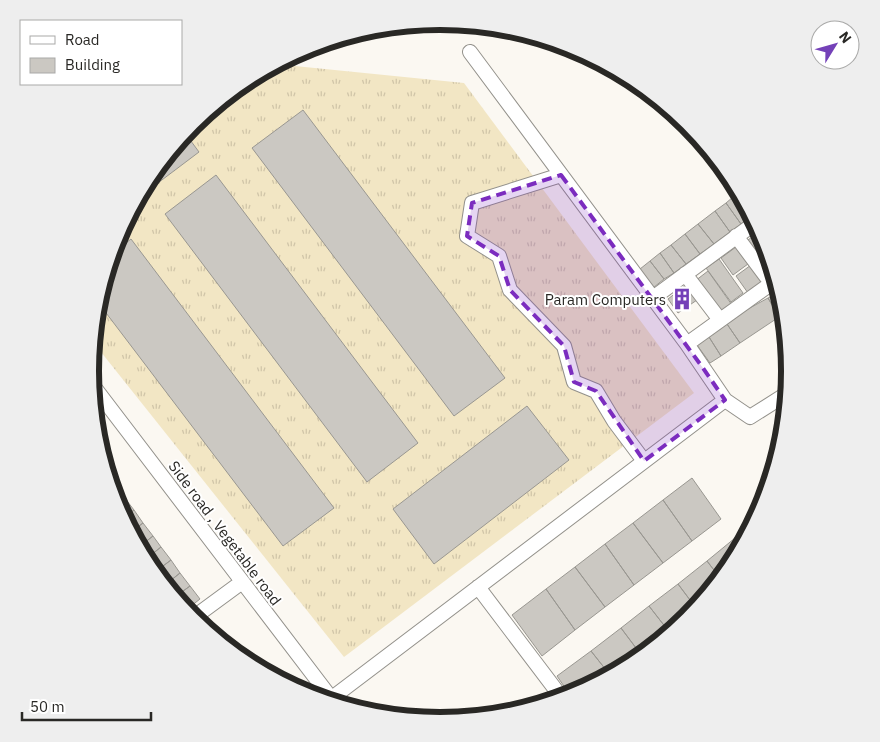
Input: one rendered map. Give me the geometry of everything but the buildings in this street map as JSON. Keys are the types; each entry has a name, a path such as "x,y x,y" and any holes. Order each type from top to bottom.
{"street":[{"path":"470,52 687,344 725,400 750,417 780,398"},
{"path":"562,174 472,203 467,236 499,256 510,290 564,346 574,382 596,391 614,421 644,460"},
{"path":"653,298 749,227"},
{"path":"736,236 766,271"},
{"path":"685,274 720,320"},
{"path":"687,344 769,284"},
{"name":"Side road , Vegetable road","path":"100,395 324,692"},
{"path":"337,696 725,400"},
{"path":"200,613 242,582"},
{"path":"478,587 557,691"}],"highlighted area":[{"path":"561,175 725,400 644,461 596,391 574,382 564,346 510,290 499,256 467,236 472,203"}],"green space":[{"path":"288,65 464,83 694,393 344,657 100,351 106,304 117,261 134,220 156,182 184,146 232,100"}],"place":[{"name":"Param Computers","path":"682,299"}]}
